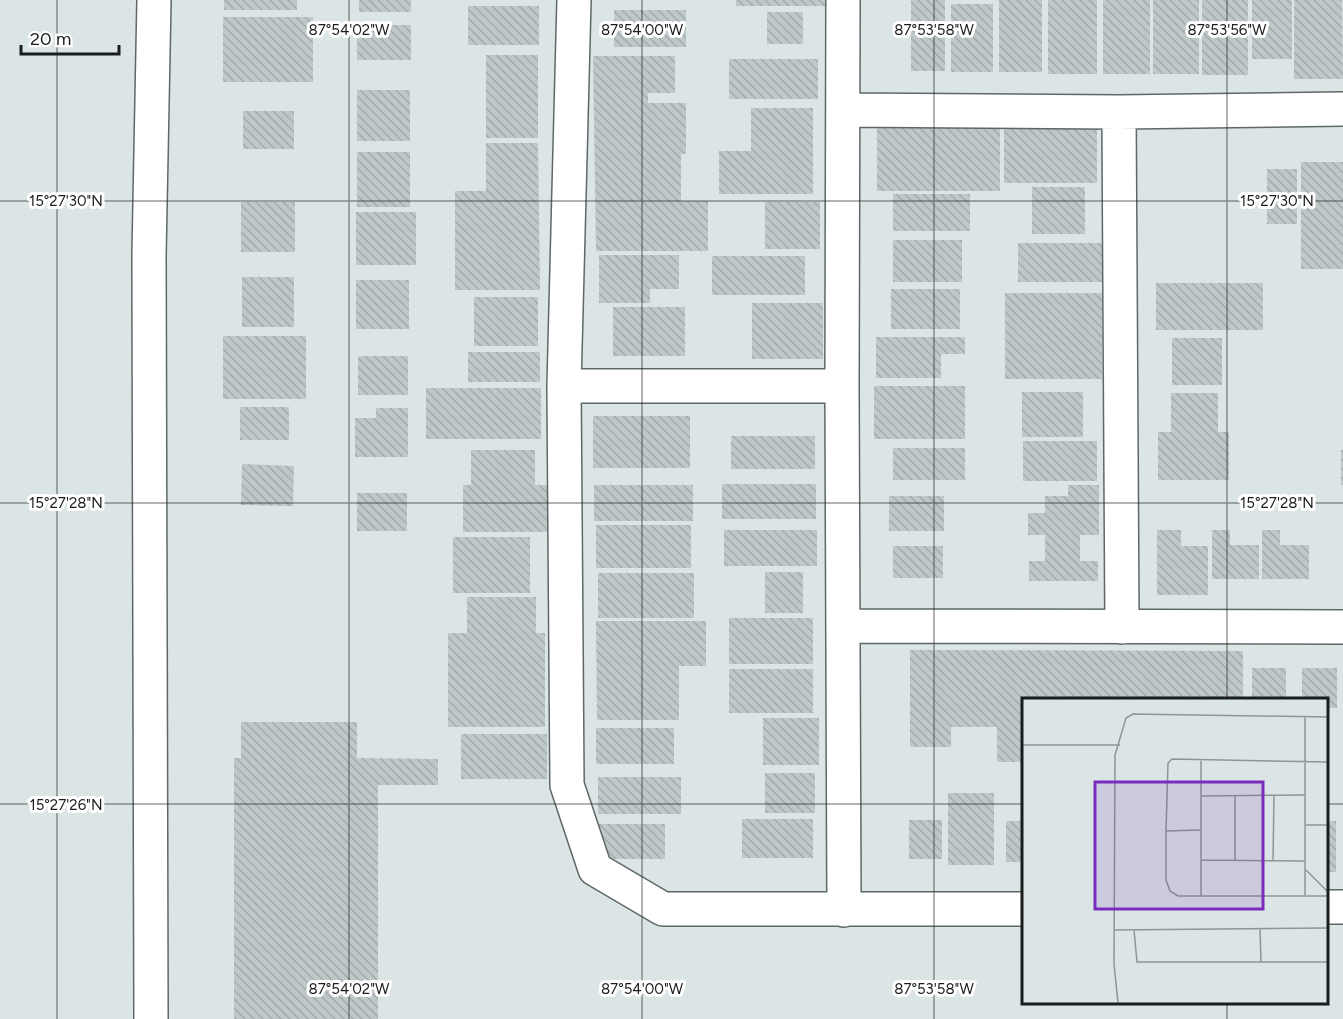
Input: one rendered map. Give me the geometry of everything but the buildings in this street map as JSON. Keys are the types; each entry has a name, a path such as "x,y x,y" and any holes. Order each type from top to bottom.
{"street":[{"path":"151,1019 149,255 154,0"},
{"path":"574,0 564,386 567,785 595,869 663,909 1022,909"},
{"path":"843,0 844,910"},
{"path":"844,110 1119,112 1343,109"},
{"path":"1119,112 1122,627"},
{"path":"564,386 842,386"},
{"path":"844,626 1343,627"},
{"path":"1328,908 1343,907"}]}
